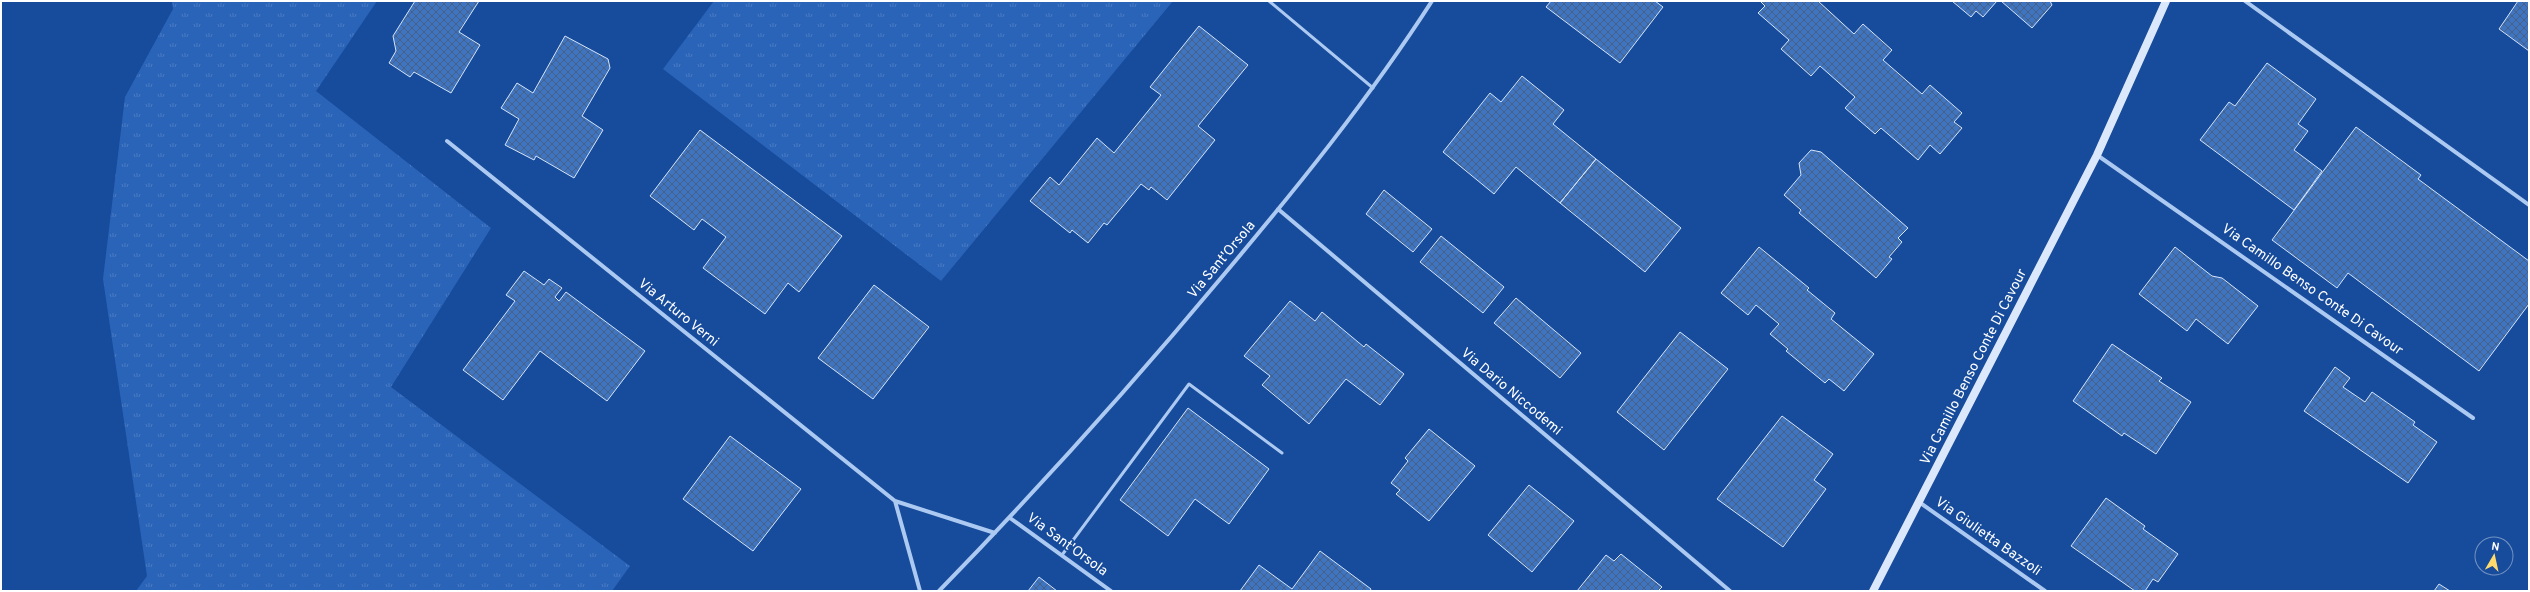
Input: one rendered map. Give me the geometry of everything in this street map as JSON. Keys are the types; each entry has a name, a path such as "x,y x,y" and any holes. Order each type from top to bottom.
{"street":[{"name":"Via Sant'Orsola","path":"939,591 1010,518 1126,391 1278,209 1373,88 1432,1"},
{"name":"Via Camillo Benso Conte Di Cavour","path":"1874,591 2097,155 2166,1"},
{"path":"2245,1 2529,205"},
{"name":"Via Arturo Verni","path":"447,141 895,501 995,533"},
{"name":"Via Camillo Benso Conte Di Cavour","path":"2097,155 2473,418"},
{"name":"Via Dario Niccodemi","path":"1278,209 1730,591"},
{"path":"895,501 920,591"},
{"name":"Via Giulietta Bazzoli","path":"1919,502 2045,591"},
{"name":"Via Sant'Orsola","path":"1010,518 1111,591"}],"lane":[{"path":"1269,1 1373,88"},
{"path":"1062,555 1189,384 1282,453"}],"green space":[{"path":"172,1 377,1 316,91 491,228 391,387 630,566 612,591 136,591 147,576 103,279 125,97 173,9"},
{"path":"714,1 1173,1 941,281 663,69"}],"building":[{"path":"415,1 479,1 459,32 480,45 451,93 414,72 410,77 389,63 396,51 393,36"},
{"path":"1551,1 1655,1 1663,7 1620,63 1546,7"},
{"path":"1760,1 1818,1 1854,34 1863,24 1892,50 1883,60 1922,94 1930,85 1962,113 1954,122 1962,128 1940,154 1930,145 1918,160 1881,128 1875,134 1845,108 1855,97 1820,66 1811,76 1781,49 1789,40 1758,13 1765,6"},
{"path":"1952,1 1997,1 1983,17 1976,11 1971,17"},
{"path":"2001,1 2050,1 2052,5 2032,28"},
{"path":"2518,1 2529,1 2529,51 2499,29"},
{"path":"1199,26 1248,65 1198,126 1215,140 1167,200 1151,187 1149,190 1141,184 1107,225 1104,223 1088,243 1072,230 1070,233 1030,201 1050,177 1059,185 1097,138 1114,153 1161,95 1150,87"},
{"path":"565,36 608,59 610,68 582,116 603,130 574,178 536,156 534,160 505,145 519,119 501,108 517,83 533,93"},
{"path":"2267,63 2316,99 2298,124 2308,131 2294,150 2322,171 2294,210 2200,140 2229,102 2235,106"},
{"path":"1522,76 1564,110 1553,124 1596,159 1560,203 1516,167 1494,194 1443,152 1490,93 1501,102"},
{"path":"2356,127 2421,175 2418,179 2529,261 2529,304 2479,371 2348,273 2337,288 2272,240"},
{"path":"700,130 842,236 799,292 788,283 765,314 703,268 726,237 702,219 694,230 650,196"},
{"path":"1811,150 1821,152 1908,228 1898,238 1902,242 1889,257 1892,259 1876,278 1799,213 1801,210 1784,195 1801,175 1799,163"},
{"path":"1596,159 1681,228 1645,272 1560,203"},
{"path":"1384,190 1432,229 1413,252 1366,214"},
{"path":"1441,236 1504,287 1483,313 1420,262"},
{"path":"1759,247 1809,288 1807,290 1835,313 1831,319 1874,354 1844,391 1829,379 1825,383 1786,351 1788,349 1770,334 1779,324 1756,305 1748,315 1721,293"},
{"path":"2175,247 2212,276 2222,278 2258,306 2228,344 2196,319 2187,331 2139,294"},
{"path":"524,271 544,285 549,279 562,288 555,297 559,301 566,292 645,351 607,401 540,351 503,400 463,370 515,301 506,295"},
{"path":"874,285 929,327 873,399 818,358"},
{"path":"1516,298 1581,353 1560,378 1494,323"},
{"path":"1290,301 1315,321 1322,312 1364,347 1366,344 1404,374 1380,405 1346,379 1309,424 1262,385 1270,376 1244,356"},
{"path":"1680,332 1728,369 1664,450 1617,412"},
{"path":"2112,344 2162,378 2159,381 2191,402 2156,454 2124,433 2122,436 2073,401"},
{"path":"2335,367 2350,378 2343,387 2365,402 2372,392 2415,422 2413,425 2437,442 2408,483 2304,411"},
{"path":"1188,408 1269,469 1229,524 1195,499 1168,536 1120,500"},
{"path":"1782,416 1833,454 1814,480 1826,489 1783,547 1717,499"},
{"path":"1429,429 1475,466 1429,521 1396,494 1400,490 1391,483 1408,461 1405,458"},
{"path":"730,436 801,489 753,551 683,499"},
{"path":"1529,485 1574,521 1532,572 1488,535"},
{"path":"2106,498 2145,526 2143,529 2178,554 2158,582 2153,579 2145,591 2135,591 2071,546"},
{"path":"1320,551 1371,589 1370,591 1240,591 1259,565 1292,589"},
{"path":"1621,554 1662,587 1658,591 1577,591 1606,555 1614,561"},
{"path":"1039,577 1057,591 1028,591"},
{"path":"2439,584 2450,591 2434,591"}]}
